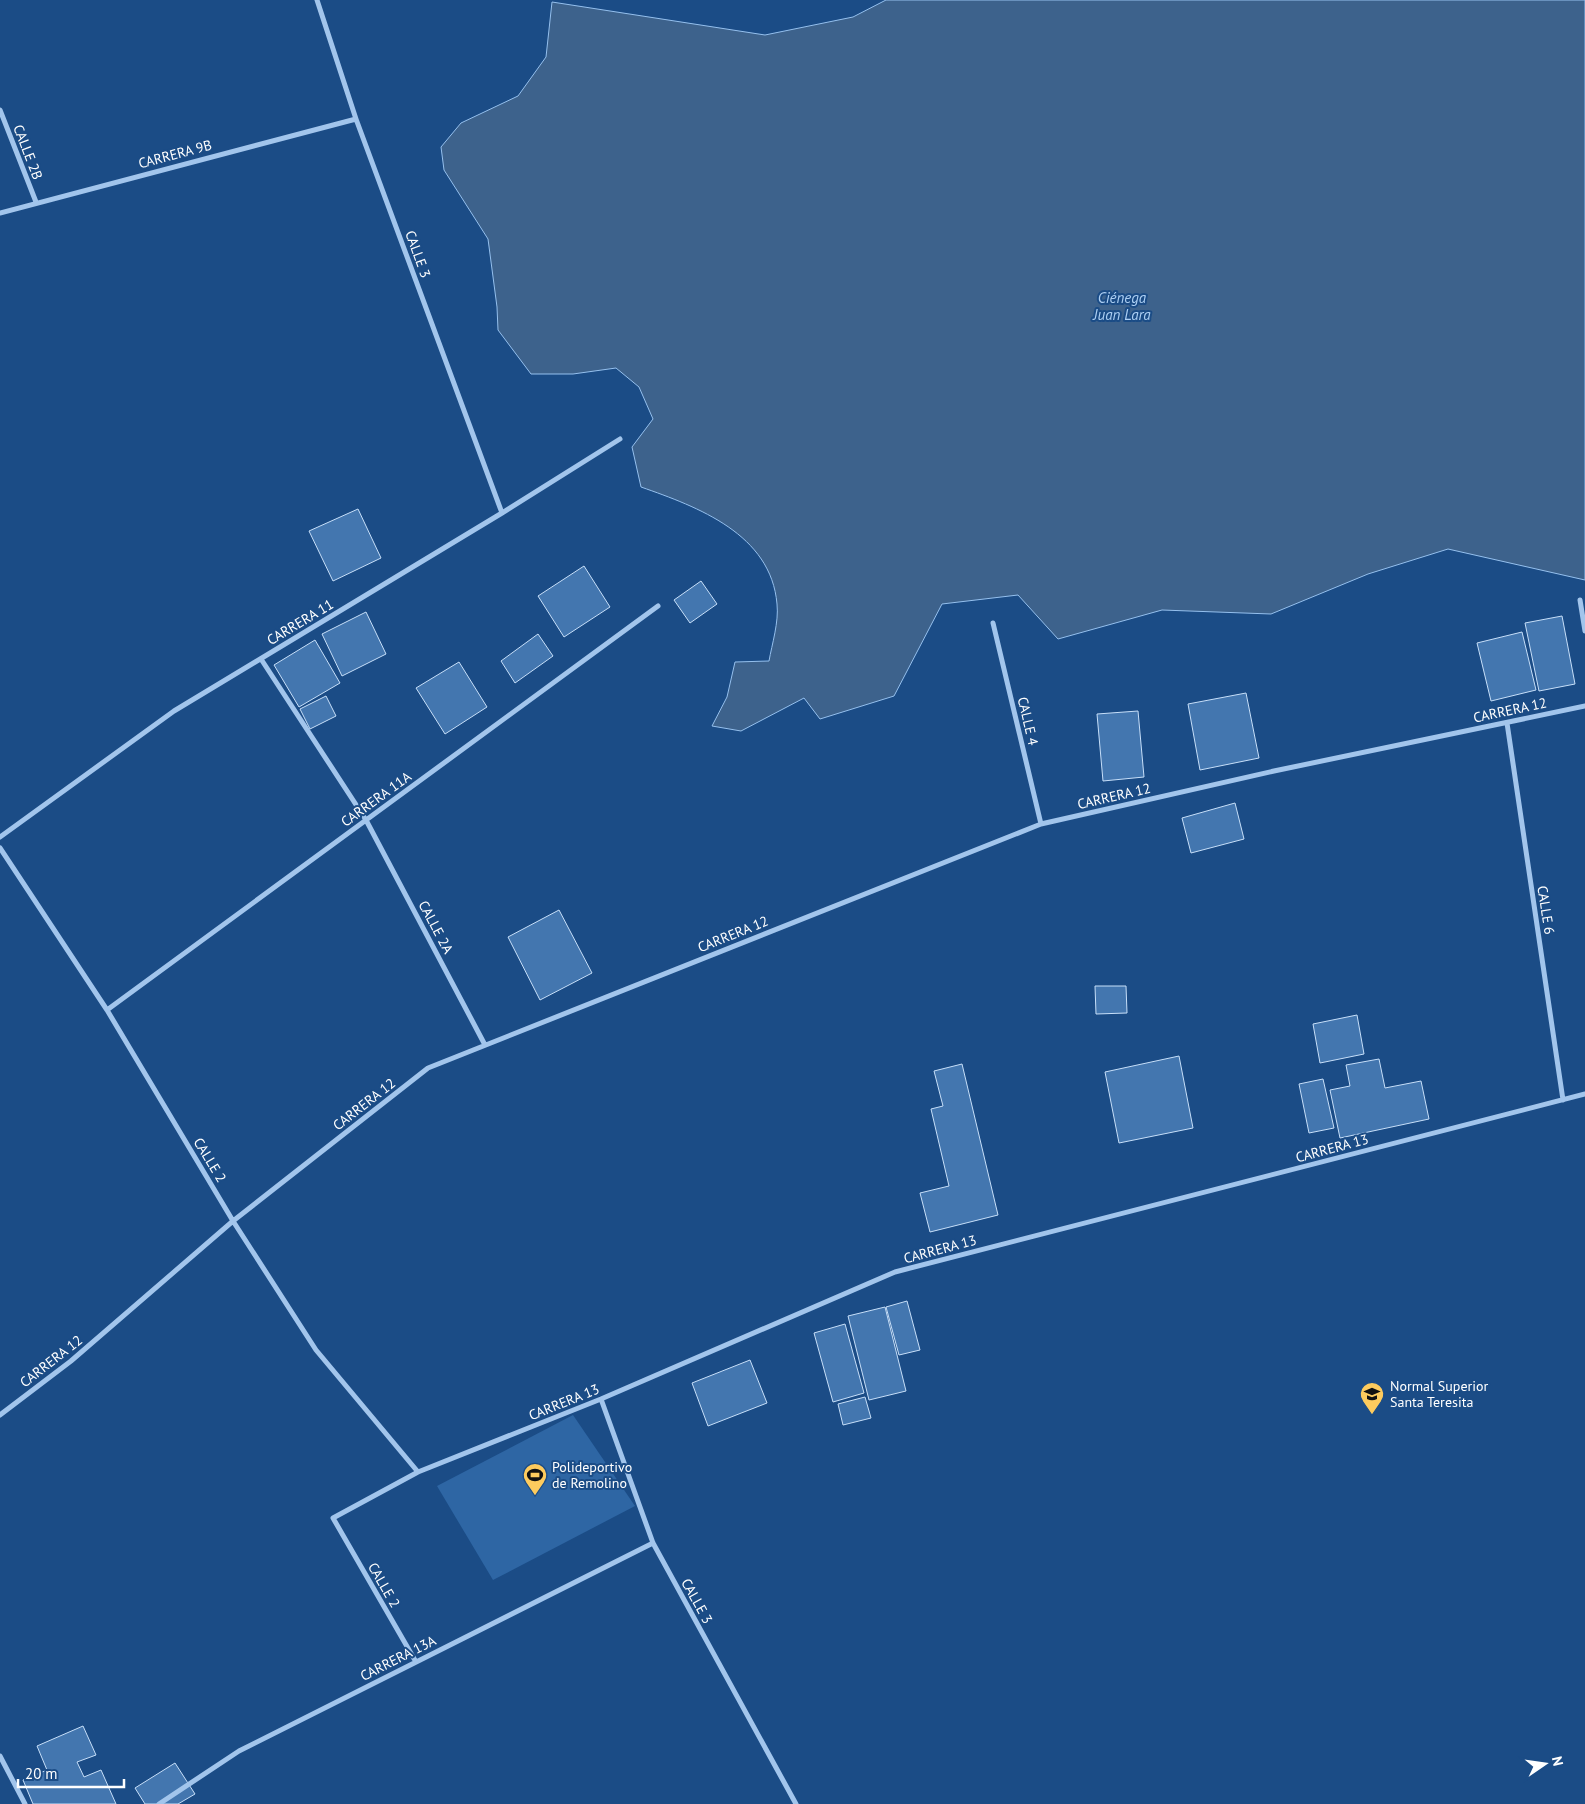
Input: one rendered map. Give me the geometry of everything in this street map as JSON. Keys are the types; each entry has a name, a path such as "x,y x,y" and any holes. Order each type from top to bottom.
{"street":[{"name":"CALLE 3","path":"317,0 356,119 502,513"},
{"name":"CALLE 2B","path":"0,110 36,202"},
{"name":"CARRERA 9B","path":"0,213 356,119"},
{"name":"CARRERA 11","path":"0,837 174,711 502,513 620,439"},
{"path":"1580,600 1585,631"},
{"name":"CARRERA 11A","path":"107,1010 658,606"},
{"name":"CALLE 4","path":"993,623 1041,824"},
{"name":"CALLE 2A","path":"261,659 366,820 485,1045"},
{"name":"CARRERA 12","path":"0,1415 71,1362 233,1221 428,1068 1041,824 1274,771 1585,706"},
{"name":"CALLE 6","path":"1507,723 1563,1100"},
{"name":"CALLE 2","path":"0,848 107,1010 233,1221 316,1350 418,1472"},
{"name":"CARRERA 13","path":"333,1518 418,1472 601,1399 895,1272 1585,1094"},
{"name":"CALLE 3","path":"601,1399 653,1543 796,1804"},
{"name":"CALLE 2","path":"333,1518 416,1662"},
{"name":"CARRERA 13A","path":"159,1804 239,1751 653,1543"},
{"path":"0,1756 25,1804"}],"shaded area":[{"name":"Polideportivo de Remolino","path":"573,1415 635,1506 493,1580 437,1486"}],"water":[{"name":"Ciénega Juan Lara","path":"886,0 1585,0 1585,580 1448,549 1368,574 1271,614 1162,610 1058,639 1018,595 942,604 894,696 820,719 804,698 741,731 712,726 727,697 735,662 769,661 777,611 772,580 761,559 746,541 728,527 707,514 641,487 632,447 653,419 639,387 616,368 573,374 531,374 498,330 497,307 488,239 444,170 441,147 461,123 518,96 546,57 552,2 765,35 853,17"}],"building":[{"path":"358,509 381,558 333,581 309,531"},
{"path":"584,566 610,607 564,637 538,596"},
{"path":"701,581 717,604 690,623 674,600"},
{"path":"366,612 386,654 342,676 322,634"},
{"path":"1562,616 1575,684 1539,691 1525,623"},
{"path":"1522,632 1536,690 1491,701 1477,643"},
{"path":"538,634 553,656 515,683 501,661"},
{"path":"315,640 340,683 299,707 274,665"},
{"path":"459,662 487,707 445,734 416,688"},
{"path":"1246,693 1259,758 1200,770 1188,704"},
{"path":"326,696 336,716 310,729 300,709"},
{"path":"1138,711 1144,777 1103,781 1097,714"},
{"path":"1235,803 1244,839 1191,853 1182,818"},
{"path":"559,910 592,973 540,1000 508,937"},
{"path":"1095,986 1126,986 1127,1013 1096,1014"},
{"path":"1357,1015 1364,1054 1320,1063 1313,1024"},
{"path":"1179,1056 1193,1128 1119,1143 1105,1072"},
{"path":"1379,1059 1385,1088 1421,1081 1429,1119 1340,1138 1330,1090 1350,1086 1346,1065"},
{"path":"962,1064 998,1215 930,1232 920,1193 949,1186 931,1109 943,1106 934,1071"},
{"path":"1323,1079 1334,1128 1309,1133 1299,1084"},
{"path":"907,1301 920,1350 899,1355 886,1307"},
{"path":"885,1307 906,1391 869,1400 848,1316"},
{"path":"845,1324 864,1393 833,1402 814,1333"},
{"path":"750,1360 767,1403 708,1426 692,1383"},
{"path":"865,1397 871,1418 843,1425 838,1404"},
{"path":"83,1726 96,1755 77,1762 84,1777 101,1770 116,1804 33,1804 23,1780 47,1770 37,1746"},
{"path":"175,1763 195,1794 178,1804 145,1804 135,1788"}],"place":[{"name":"Normal Superior Santa Teresita","path":"1372,1415"},
{"name":"Polideportivo de Remolino","path":"535,1496"}]}
